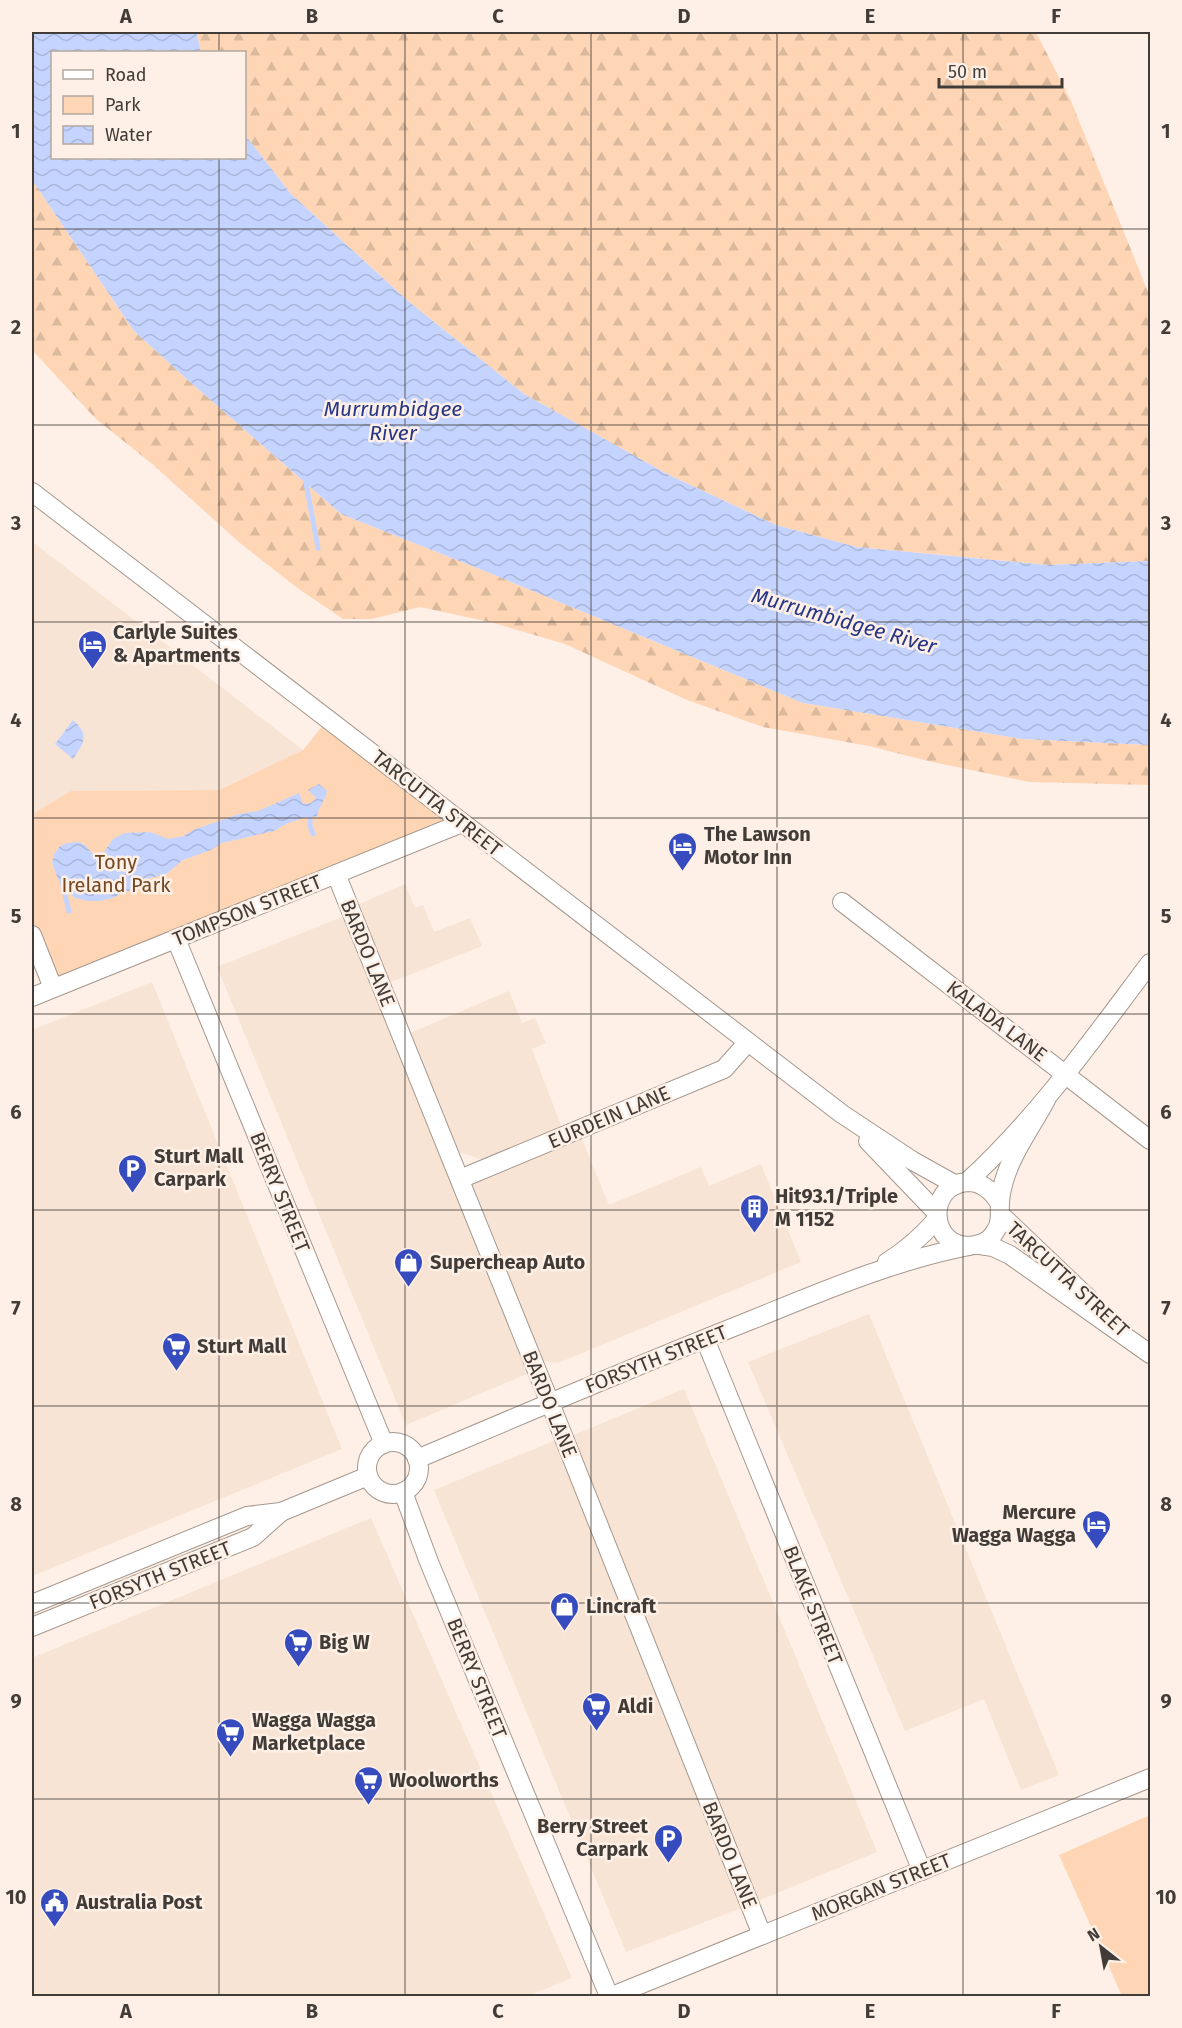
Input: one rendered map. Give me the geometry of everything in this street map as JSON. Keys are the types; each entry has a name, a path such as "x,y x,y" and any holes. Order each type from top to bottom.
{"street":[{"name":"TARCUTTA STREET","path":"32,492 842,1114 913,1161 961,1184"},
{"name":"TOMPSON STREET","path":"32,997 462,823"},
{"name":"BARDO LANE","path":"336,874 550,1402 762,1935"},
{"name":"KALADA LANE","path":"842,902 1150,1140"},
{"path":"32,935 53,988"},
{"name":"BERRY STREET","path":"176,939 384,1444"},
{"path":"1046,1100 1014,1156 1005,1179 995,1233 988,1240 974,1245 951,1241 944,1235 937,1216 942,1197 961,1184 1000,1150 1046,1100 1150,963"},
{"name":"EURDEIN LANE","path":"460,1179 724,1069 748,1042"},
{"name":"TARCUTTA STREET","path":"842,1114 937,1216"},
{"path":"961,1184 977,1183 987,1187 994,1195 1000,1210"},
{"name":"TARCUTTA STREET","path":"1000,1210 1135,1342"},
{"name":"FORSYTH STREET","path":"862,1276 902,1253 922,1237 937,1216"},
{"name":"TARCUTTA STREET","path":"974,1245 993,1247 1010,1255 1150,1354"},
{"name":"FORSYTH STREET","path":"417,1459 550,1402 862,1276 944,1251 974,1245"},
{"name":"BLAKE STREET","path":"705,1339 922,1871"},
{"path":"400,1443 413,1452 417,1459 418,1475 411,1487 403,1492 387,1494 378,1490 368,1476 371,1454 384,1444 400,1443"},
{"name":"FORSYTH STREET","path":"32,1604 247,1516 281,1512 368,1476"},
{"name":"BERRY STREET","path":"403,1492 429,1562 610,1996"},
{"name":"FORSYTH STREET","path":"32,1627 253,1537 281,1512"},
{"name":"MORGAN STREET","path":"610,1996 1150,1778"}],"shaded area":[{"path":"34,543 303,750 219,790 71,791 32,814 32,546"},
{"path":"405,884 415,908 423,905 434,932 470,918 482,946 389,983 357,905"},
{"path":"342,917 529,1373 406,1425 217,967"},
{"path":"152,982 342,1449 32,1576 32,1030"},
{"path":"509,991 522,1023 535,1018 546,1043 532,1049 562,1128 483,1160 459,1152 410,1033"},
{"path":"581,1137 609,1205 701,1167 709,1186 761,1164 801,1262 558,1363 542,1361 472,1183"},
{"path":"869,1314 1059,1775 1021,1790 984,1699 905,1731 748,1362"},
{"path":"684,1389 877,1852 755,1902 569,1437"},
{"path":"556,1440 744,1907 626,1952 434,1490"},
{"name":"Wagga Wagga Marketplace","path":"371,1518 572,1978 528,1996 32,1996 32,1658"}],"green space":[{"path":"196,32 1036,32 1071,101 1150,297 1150,561 1049,565 856,547 776,525 669,475 524,394 408,301 291,194 246,136 246,51 201,51"},
{"path":"32,180 134,331 341,514 803,703 1022,739 1150,745 1150,785 1029,782 869,746 763,727 687,700 565,644 494,623 420,607 372,619 343,619 296,587 240,543 151,463 96,419 32,350"},
{"name":"Tony Ireland Park","path":"327,720 460,823 53,988 32,935 32,814 71,791 219,790 303,750"},
{"path":"1150,1815 1150,1996 1122,1996 1059,1855"}],"water":[{"name":"Murrumbidgee River","path":"32,32 196,32 201,51 51,51 51,159 246,159 246,136 291,194 408,301 524,394 669,475 776,525 856,547 1048,565 1150,561 1150,745 1022,739 803,703 341,514 134,331 32,180"},
{"path":"73,720 82,730 84,739 73,759 55,744"},
{"path":"319,784 327,791 317,817 310,816 288,823 274,831 222,843 211,850 183,860 165,875 149,878 136,888 112,898 88,901 75,898 60,884 52,863 54,854 60,846 67,843 79,842 92,853 99,854 104,852 113,839 124,833 150,832 168,839 184,836 193,830 239,814 258,811 299,793 303,804 311,803 316,798 308,790"}],"waterway":[{"path":"305,478 318,548"},
{"path":"310,815 313,834"},
{"path":"63,887 69,911"}],"place":[{"name":"Carlyle Suites & Apartments","path":"92,670"},
{"name":"The Lawson Motor Inn","path":"683,872"},
{"name":"Sturt Mall Carpark","path":"133,1194"},
{"name":"Hit93.1/Triple M 1152","path":"754,1234"},
{"name":"Supercheap Auto","path":"409,1288"},
{"name":"Sturt Mall","path":"176,1372"},
{"name":"Mercure Wagga Wagga","path":"1097,1550"},
{"name":"Lincraft","path":"565,1632"},
{"name":"Big W","path":"298,1668"},
{"name":"Aldi","path":"597,1732"},
{"name":"Wagga Wagga Marketplace","path":"231,1758"},
{"name":"Woolworths","path":"368,1806"},
{"name":"Berry Street Carpark","path":"669,1864"},
{"name":"Australia Post","path":"55,1928"}]}
